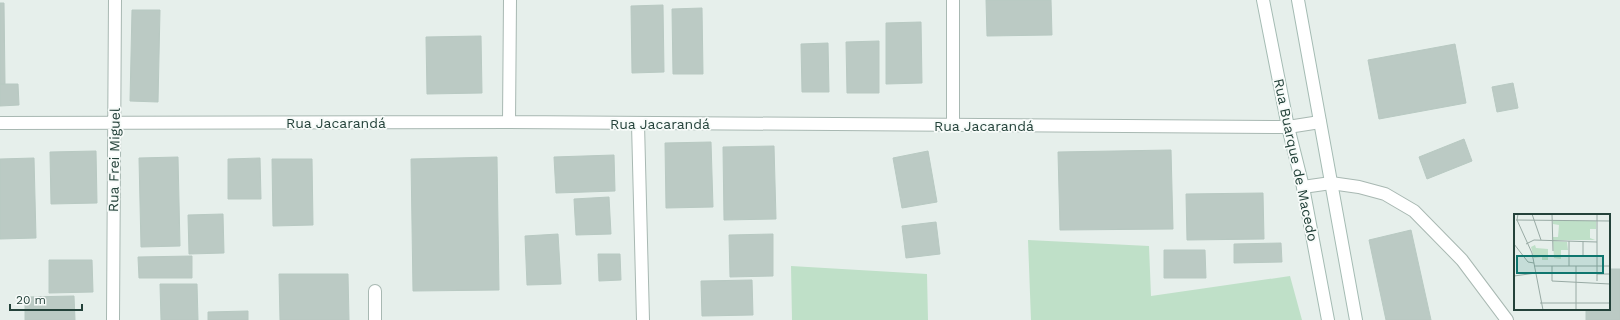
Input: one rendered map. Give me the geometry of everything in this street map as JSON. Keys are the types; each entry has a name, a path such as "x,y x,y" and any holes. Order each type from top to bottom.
{"street":[{"name":"Rua Frei Miguel","path":"113,320 115,0"},
{"path":"509,122 510,0"},
{"path":"953,0 953,125"},
{"name":"Rua Buarque de Macedo","path":"1263,0 1288,127 1303,186 1328,320"},
{"name":"Rua Buarque de Macedo","path":"1298,0 1356,320"},
{"name":"Rua Jacarandá","path":"0,123 509,122 1288,127 1320,122"},
{"path":"638,124 643,320"},
{"path":"1303,186 1331,183 1359,187 1385,194 1414,210 1462,260 1507,320"},
{"path":"375,291 375,320"}],"green space":[{"path":"1028,240 1149,246 1151,296 1290,276 1302,320 1031,320"},
{"path":"791,266 927,274 928,320 792,320"}],"building":[{"path":"986,0 1051,0 1052,35 987,36"},
{"path":"0,3 4,3 5,84 0,84"},
{"path":"663,5 664,72 632,73 631,6"},
{"path":"702,8 703,74 673,74 672,9"},
{"path":"132,10 160,10 158,102 130,101"},
{"path":"921,22 922,83 886,84 886,23"},
{"path":"481,36 482,93 427,94 426,37"},
{"path":"879,41 879,93 847,93 846,42"},
{"path":"828,43 829,92 802,92 801,44"},
{"path":"1455,44 1466,103 1379,119 1368,60"},
{"path":"1513,83 1518,108 1497,112 1492,87"},
{"path":"0,84 18,84 19,105 0,106"},
{"path":"1464,139 1472,161 1427,179 1419,157"},
{"path":"711,142 713,207 666,208 665,143"},
{"path":"774,146 776,219 724,220 723,147"},
{"path":"1171,150 1173,229 1060,230 1058,152"},
{"path":"96,151 97,203 51,204 50,152"},
{"path":"928,151 937,202 902,208 893,158"},
{"path":"614,155 615,191 556,193 554,157"},
{"path":"178,157 180,246 141,247 139,158"},
{"path":"497,157 499,290 413,291 411,159"},
{"path":"34,158 36,238 0,239 0,159"},
{"path":"260,158 261,199 228,199 228,159"},
{"path":"272,159 312,159 313,225 273,226"},
{"path":"1263,193 1264,239 1187,240 1186,194"},
{"path":"609,197 611,234 576,235 574,199"},
{"path":"223,214 224,253 189,254 188,215"},
{"path":"936,222 940,254 906,258 902,226"},
{"path":"1411,230 1431,320 1386,320 1369,240"},
{"path":"558,234 561,284 527,285 525,236"},
{"path":"773,234 773,276 730,277 729,235"},
{"path":"1281,243 1282,262 1234,263 1234,244"},
{"path":"1164,250 1205,250 1206,278 1164,278"},
{"path":"598,254 620,254 621,280 599,281"},
{"path":"192,256 192,278 139,278 138,257"},
{"path":"49,260 92,260 93,292 49,293"},
{"path":"1610,269 1620,269 1620,320 1586,320 1586,310 1610,310"},
{"path":"279,274 348,274 349,320 280,320"},
{"path":"752,280 753,315 702,316 701,281"},
{"path":"160,284 197,284 198,320 161,320"},
{"path":"74,296 75,320 25,320 25,297"},
{"path":"248,311 248,320 208,320 208,312"}]}
